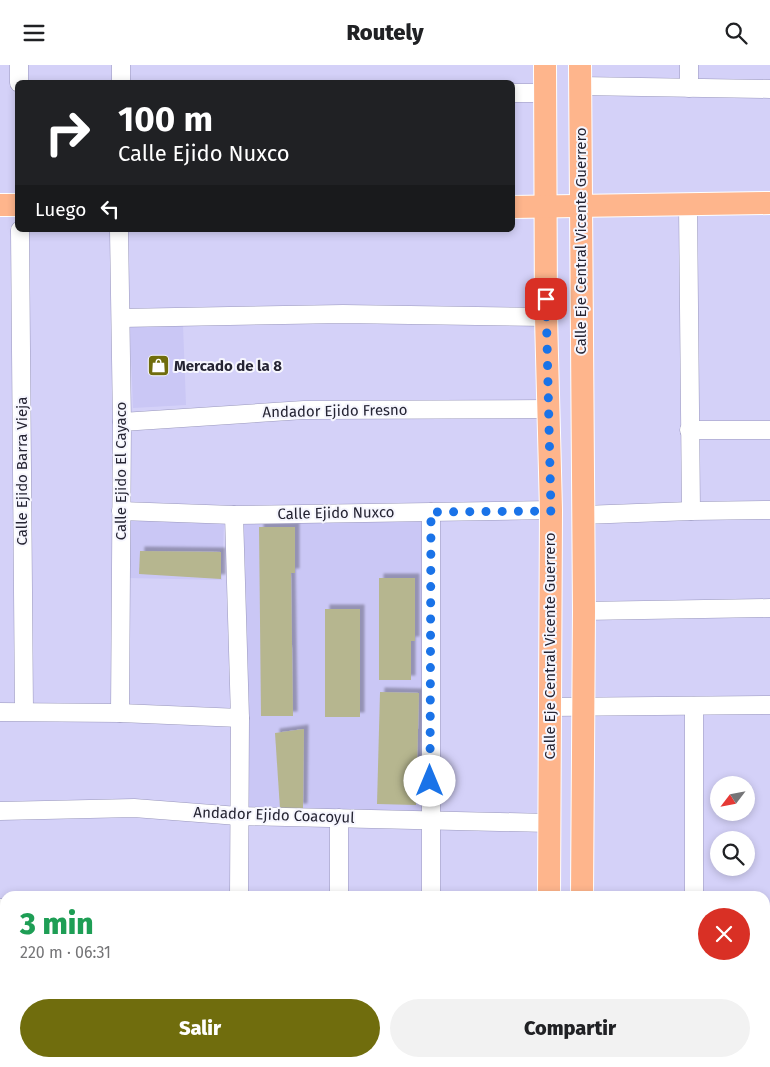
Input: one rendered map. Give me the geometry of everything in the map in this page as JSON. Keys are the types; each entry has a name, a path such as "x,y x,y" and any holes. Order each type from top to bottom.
{"main road":[{"name":"Calle Eje Central Vicente Guerrero","path":"545,65 546,317 551,511 549,891"},
{"name":"Calle Eje Central Vicente Guerrero","path":"580,75 584,611 582,891"},
{"path":"515,207 770,203"},
{"path":"0,205 15,205"}],"street":[{"path":"19,65 19,80"},
{"path":"121,65 121,80"},
{"path":"689,65 689,88"},
{"path":"580,75 689,88 770,89"},
{"path":"515,93 545,93"},
{"path":"688,205 691,511"},
{"name":"Calle Ejido Barra Vieja","path":"20,232 24,711"},
{"name":"Calle Ejido El Cayaco","path":"119,232 122,422 120,713"},
{"path":"121,318 343,314 546,317"},
{"name":"Andador Ejido Fresno","path":"122,422 304,410 548,409"},
{"path":"689,430 770,430"},
{"path":"583,515 770,510"},
{"name":"Calle Ejido Nuxco","path":"121,511 234,515 551,511"},
{"path":"431,512 431,891"},
{"path":"234,515 240,718 239,891"},
{"path":"584,611 770,608"},
{"path":"550,707 770,705"},
{"path":"694,706 694,891"},
{"path":"0,712 120,713 240,718"},
{"name":"Andador Ejido Coacoyul","path":"0,811 134,808 238,816 548,823"},
{"path":"339,818 339,891"}],"shaded area":[{"name":"Mercado de la 8","path":"183,325 186,405 133,408 130,327"},
{"path":"423,518 423,813 244,812 240,520"},
{"path":"128,519 224,522 222,580 127,578"}],"building":[{"path":"259,527 295,527 295,573 291,573 293,716 261,716"},
{"path":"140,551 221,552 221,579 139,574"},
{"path":"379,578 415,578 415,641 411,641 411,680 379,680"},
{"path":"325,609 360,609 360,717 325,717"},
{"path":"380,692 419,693 416,805 377,804"},
{"path":"304,729 303,808 280,809 275,733"}],"place":[{"name":"Mercado de la 8","path":"158,366"}],"route":[{"path":"430,781 431,512 551,511 546,299"}]}
